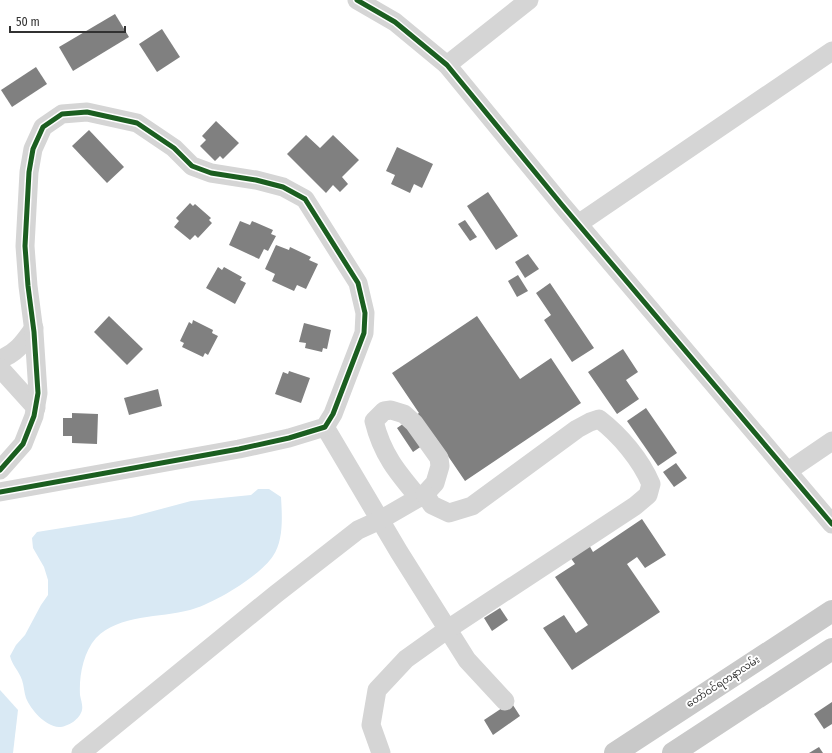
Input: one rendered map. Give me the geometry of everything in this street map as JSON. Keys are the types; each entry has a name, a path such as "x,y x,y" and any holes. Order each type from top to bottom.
{"main road":[{"name":"တော်ဝင်ရတနာလမ်း","path":"615,753 832,611"},
{"path":"674,753 832,650"}],"street":[{"path":"357,0 395,22 447,65 578,224 832,524"},
{"path":"447,65 529,0"},
{"path":"578,224 832,51"},
{"path":"0,470 23,444 34,416 38,393 34,328 28,286 25,246 29,172 33,149 44,127 62,114 87,112 137,123 174,148 192,166 211,173 256,180 289,190 305,199 358,283 365,313 364,333 333,414 325,426 290,438 239,449 0,492"},
{"path":"0,358 9,356 21,346 34,328"},
{"path":"0,368 36,408"},
{"path":"81,753 276,594 358,530 380,520 422,496 432,505 450,513 472,506 577,429 590,422 599,420 609,427 645,470 651,484 648,495 635,506 448,629 406,659 377,690 371,725 381,753"},
{"path":"325,426 380,520 467,660 505,701"},
{"path":"788,471 832,441"}],"shaded area":[{"path":"258,489 269,489 281,497 281,535 277,550 267,564 223,596 200,607 178,613 140,618 105,630 96,638 85,658 80,680 82,708 79,716 70,724 62,727 49,724 39,717 26,698 22,680 10,656 16,645 25,635 48,595 48,580 44,567 33,548 32,538 37,532 131,517 191,501 251,495"},
{"path":"0,690 18,710 13,753 0,753"}],"building":[{"path":"115,14 129,37 73,71 59,47"},
{"path":"162,29 180,57 157,72 139,44"},
{"path":"36,67 47,84 12,107 1,90"},
{"path":"216,121 239,143 223,159 220,156 215,161 200,146 206,140 202,136"},
{"path":"89,130 124,167 107,183 72,146"},
{"path":"306,135 320,148 333,135 359,160 342,177 348,184 340,192 333,185 326,193 287,154"},
{"path":"397,147 433,164 422,188 414,184 410,193 391,184 395,175 386,171"},
{"path":"488,192 518,236 496,250 467,206"},
{"path":"190,203 193,206 195,204 211,218 209,220 212,223 198,238 195,235 190,240 174,227 179,221 176,218"},
{"path":"465,220 477,237 470,241 458,224"},
{"path":"240,221 250,225 252,221 273,230 271,234 276,236 268,251 264,249 259,259 229,245"},
{"path":"276,245 289,250 290,247 311,257 309,260 318,264 306,289 297,285 294,291 272,281 275,274 265,269"},
{"path":"528,254 539,269 525,278 515,262"},
{"path":"218,267 222,270 224,267 242,277 240,280 246,283 235,304 206,288"},
{"path":"518,275 528,291 517,297 508,281"},
{"path":"550,283 594,348 572,362 544,320 551,315 536,293"},
{"path":"109,316 143,349 127,365 94,332"},
{"path":"477,316 520,379 551,358 581,403 465,481 435,437 413,452 397,428 419,413 392,373"},
{"path":"193,320 213,330 212,333 218,336 208,355 205,353 203,357 182,347 184,343 180,341 189,322 192,324"},
{"path":"304,323 331,330 327,349 323,348 322,352 305,348 306,343 299,342"},
{"path":"623,349 638,372 626,380 639,399 617,414 588,372"},
{"path":"289,371 310,378 301,403 275,394 283,372 288,374"},
{"path":"158,389 162,406 129,415 124,398"},
{"path":"646,408 677,453 658,466 627,421"},
{"path":"72,413 98,414 97,444 72,443 72,436 63,436 63,418 72,418"},
{"path":"676,463 687,478 674,487 663,472"},
{"path":"642,519 666,555 645,568 637,557 627,564 660,612 572,670 543,628 564,615 576,633 588,625 555,577 575,564 570,557 589,545 593,552"},
{"path":"500,608 508,620 492,631 484,618"},
{"path":"511,702 520,716 493,735 484,720"},
{"path":"832,702 832,724 824,729 814,714"},
{"path":"819,747 823,753 809,753"}],"cycle path":[{"path":"357,0 395,22 447,65 562,205 832,524"},
{"path":"0,470 23,444 34,416 38,393 34,332 25,246 29,172 33,149 43,127 62,114 87,112 137,123 174,148 192,166 211,173 256,180 283,187 305,199 358,283 365,313 364,333 333,414 325,427 289,438 239,449 0,492"}]}
